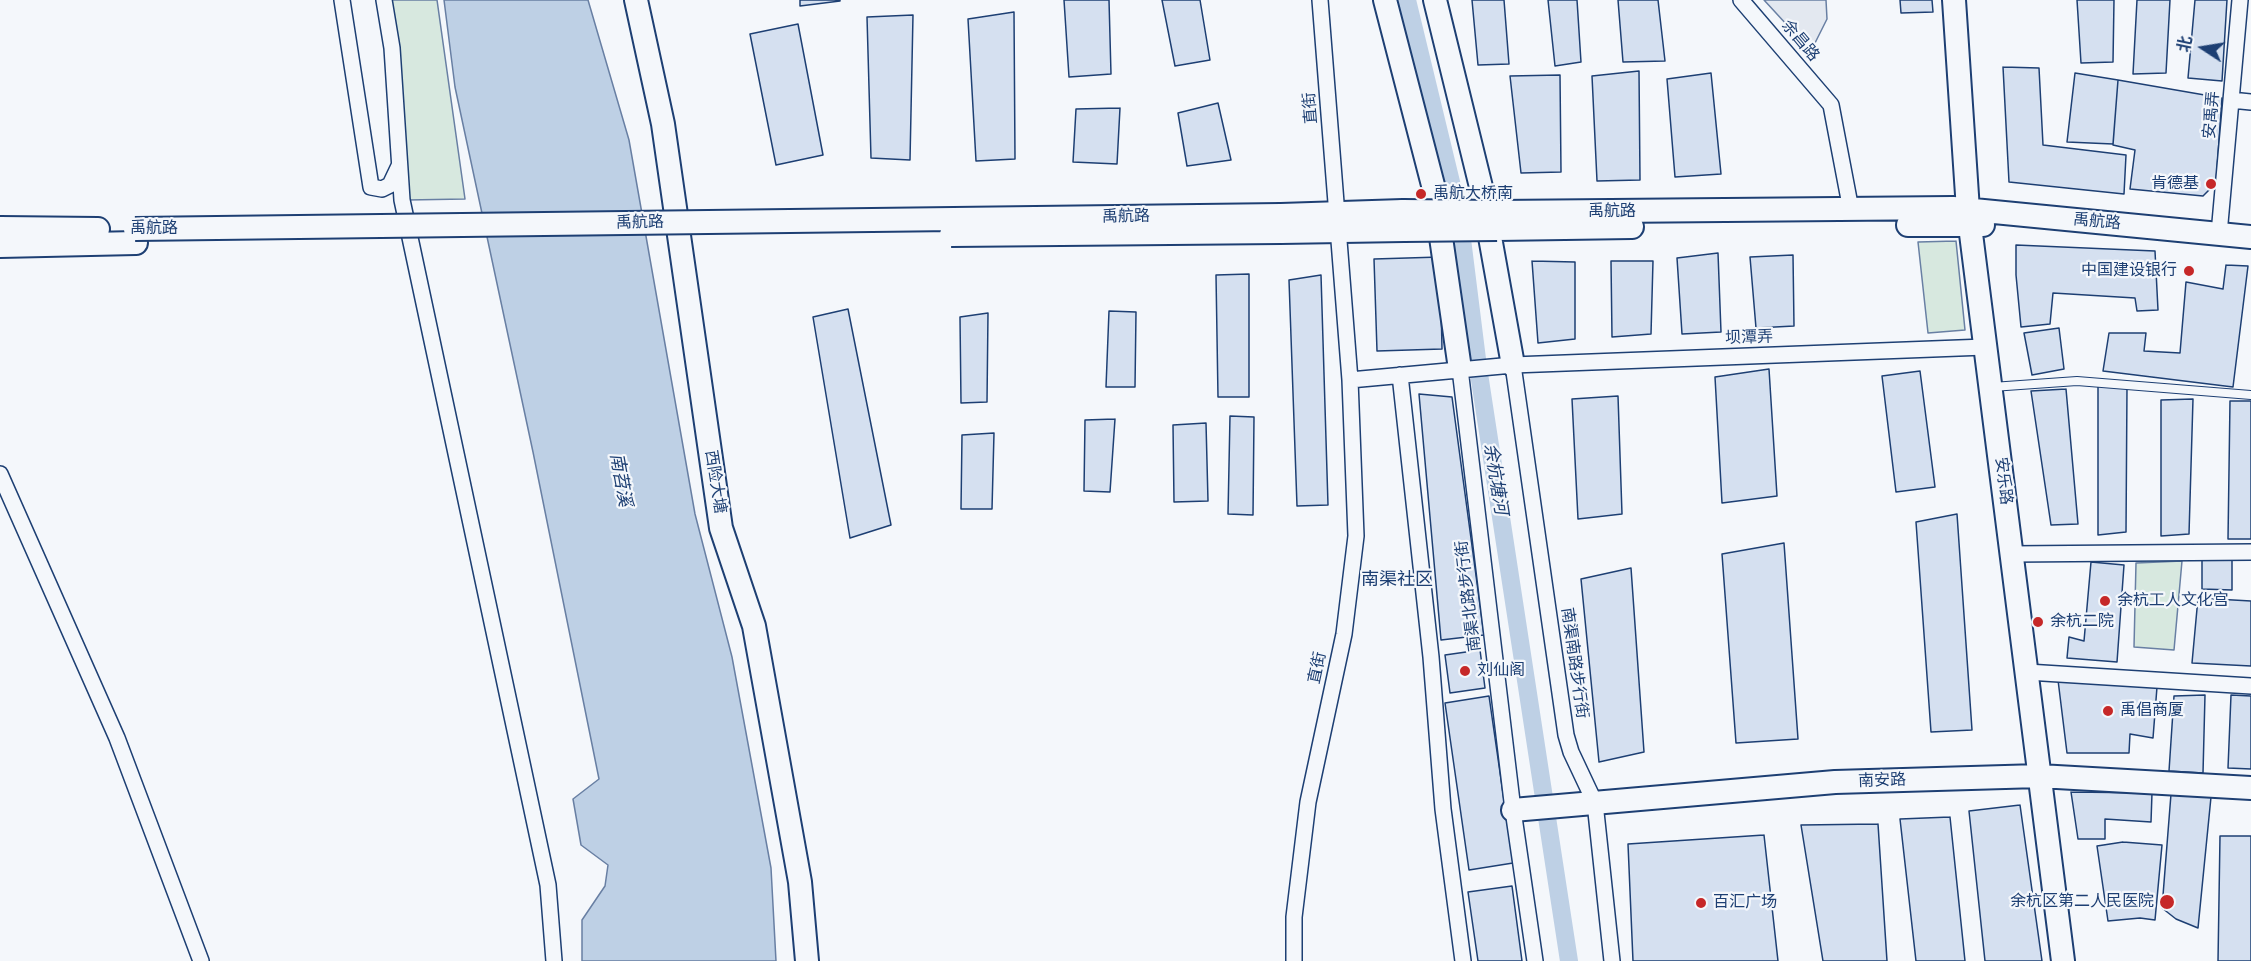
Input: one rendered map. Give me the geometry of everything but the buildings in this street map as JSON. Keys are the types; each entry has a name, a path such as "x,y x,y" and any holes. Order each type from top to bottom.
{"street":[{"path":"342,0 371,187 382,189 390,186 400,163"},
{"path":"384,0 393,58 402,200 548,885 554,961"},
{"name":"西险大塘","path":"636,0 663,124 721,528 754,626 800,882 807,961"},
{"name":"直街","path":"1294,961 1294,917 1308,802 1344,634 1356,536 1350,380 1320,0"},
{"path":"1385,0 1434,189 1463,369"},
{"path":"1435,0 1481,187 1514,365"},
{"name":"余昌路","path":"1741,0 1831,105 1851,210"},
{"name":"安乐路","path":"1954,0 1969,217 2063,961"},
{"name":"安禹弄","path":"2219,234 2240,0"},
{"path":"2231,100 2251,102"},
{"name":"禹航路","path":"1497,221 1953,208 1969,217 2251,247"},
{"name":"禹航路","path":"0,246 136,236 1403,220 1969,217 2251,237"},
{"name":"禹航路","path":"0,228 136,236"},
{"name":"坝潭弄","path":"1350,380 1514,365 1985,347"},
{"name":"南渠南路步行街","path":"1514,365 1566,735 1591,803 1612,961"},
{"name":"南渠北路步行街","path":"1463,369 1513,810 1535,961"},
{"path":"1400,375 1431,657 1443,809 1463,961"},
{"path":"0,474 117,738 201,961"},
{"path":"2012,554 2251,552"},
{"path":"2027,672 2251,686"},
{"name":"南安路","path":"1513,810 1835,782 2039,776 2251,788"}],"lane":[{"path":"1991,388 2077,381 2251,395"}],"shaded area":[{"path":"389,0 437,0 465,199 407,200"},
{"path":"1764,0 1826,0 1827,19 1811,51"},
{"path":"1956,241 1965,330 1928,333 1918,242"},
{"path":"2182,561 2174,650 2134,647 2136,563"}],"water":[{"name":"南苕溪","path":"444,0 588,0 629,140 695,514 732,657 771,868 776,961 582,961 582,920 605,886 608,865 581,845 573,799 599,779 533,452 455,87"}],"waterway":[{"name":"余杭塘河","path":"1407,0 1459,215 1478,367 1569,961"}],"place":[{"name":"肯德基","path":"2211,184"},
{"name":"禹航大桥南","path":"1421,194"},
{"name":"中国建设银行","path":"2189,271"},
{"name":"余杭工人文化宫","path":"2105,601"},
{"name":"余杭二院","path":"2038,622"},
{"name":"刘仙阁","path":"1465,671"},
{"name":"禹倡商厦","path":"2108,711"},
{"name":"余杭区第二人民医院","path":"2167,902"},
{"name":"百汇广场","path":"1701,903"}],"district":[{"name":"南渠社区","path":"1397,580"}]}
